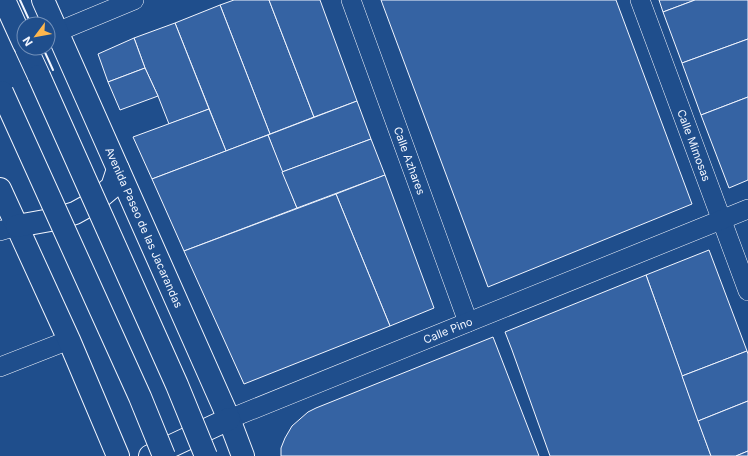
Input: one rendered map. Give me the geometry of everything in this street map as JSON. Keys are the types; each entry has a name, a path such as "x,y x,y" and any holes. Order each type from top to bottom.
{"main road":[{"path":"4,0 16,26"},
{"name":"Avenida Paseo de las Jacarandas","path":"42,0 118,169 243,456"},
{"path":"30,56 177,384 206,456"},
{"path":"1,89 140,397 164,456"},
{"path":"8,229 56,219 75,213 93,202 112,187 118,169"},
{"path":"0,189 8,229 69,340 118,456"},
{"name":"Calle Pino","path":"150,456 228,419"}],"street":[{"path":"57,32 134,0"},
{"name":"Calle Azhares","path":"351,0 468,322"},
{"name":"Calle Mimosas","path":"640,0 748,291"},
{"name":"Calle Pino","path":"228,419 748,208"},
{"path":"0,367 69,340"}],"building":[{"path":"234,0 269,0 314,117 270,134 220,5"},
{"path":"269,0 320,0 357,101 314,117"},
{"path":"381,0 616,0 692,204 488,287"},
{"path":"659,0 695,0 663,12"},
{"path":"695,0 748,0 748,39 682,63 663,12"},
{"path":"220,5 270,134 226,151 175,23"},
{"path":"175,23 209,109 169,124 134,38"},
{"path":"134,38 145,68 108,82 98,54"},
{"path":"748,39 748,97 701,115 682,63"},
{"path":"145,68 158,96 120,110 108,82"},
{"path":"748,97 748,180 729,188 701,115"},
{"path":"357,101 371,139 282,172 268,135"},
{"path":"209,109 226,151 152,179 133,137"},
{"path":"268,135 297,208 184,251 152,179"},
{"path":"371,139 385,175 297,208 282,172"},
{"path":"385,175 434,308 390,326 336,194"},
{"path":"336,194 390,326 244,384 184,251"},
{"path":"709,250 747,351 682,376 646,275"},
{"path":"646,275 711,456 550,456 505,332"},
{"path":"493,337 539,456 281,456 281,448 292,426 308,412"},
{"path":"747,351 748,401 698,421 682,376"},
{"path":"748,401 748,451 736,456 711,456 698,421"},
{"path":"748,451 748,456 736,456"}],"wall":[{"path":"20,0 27,16"},
{"path":"47,56 53,70"}]}
